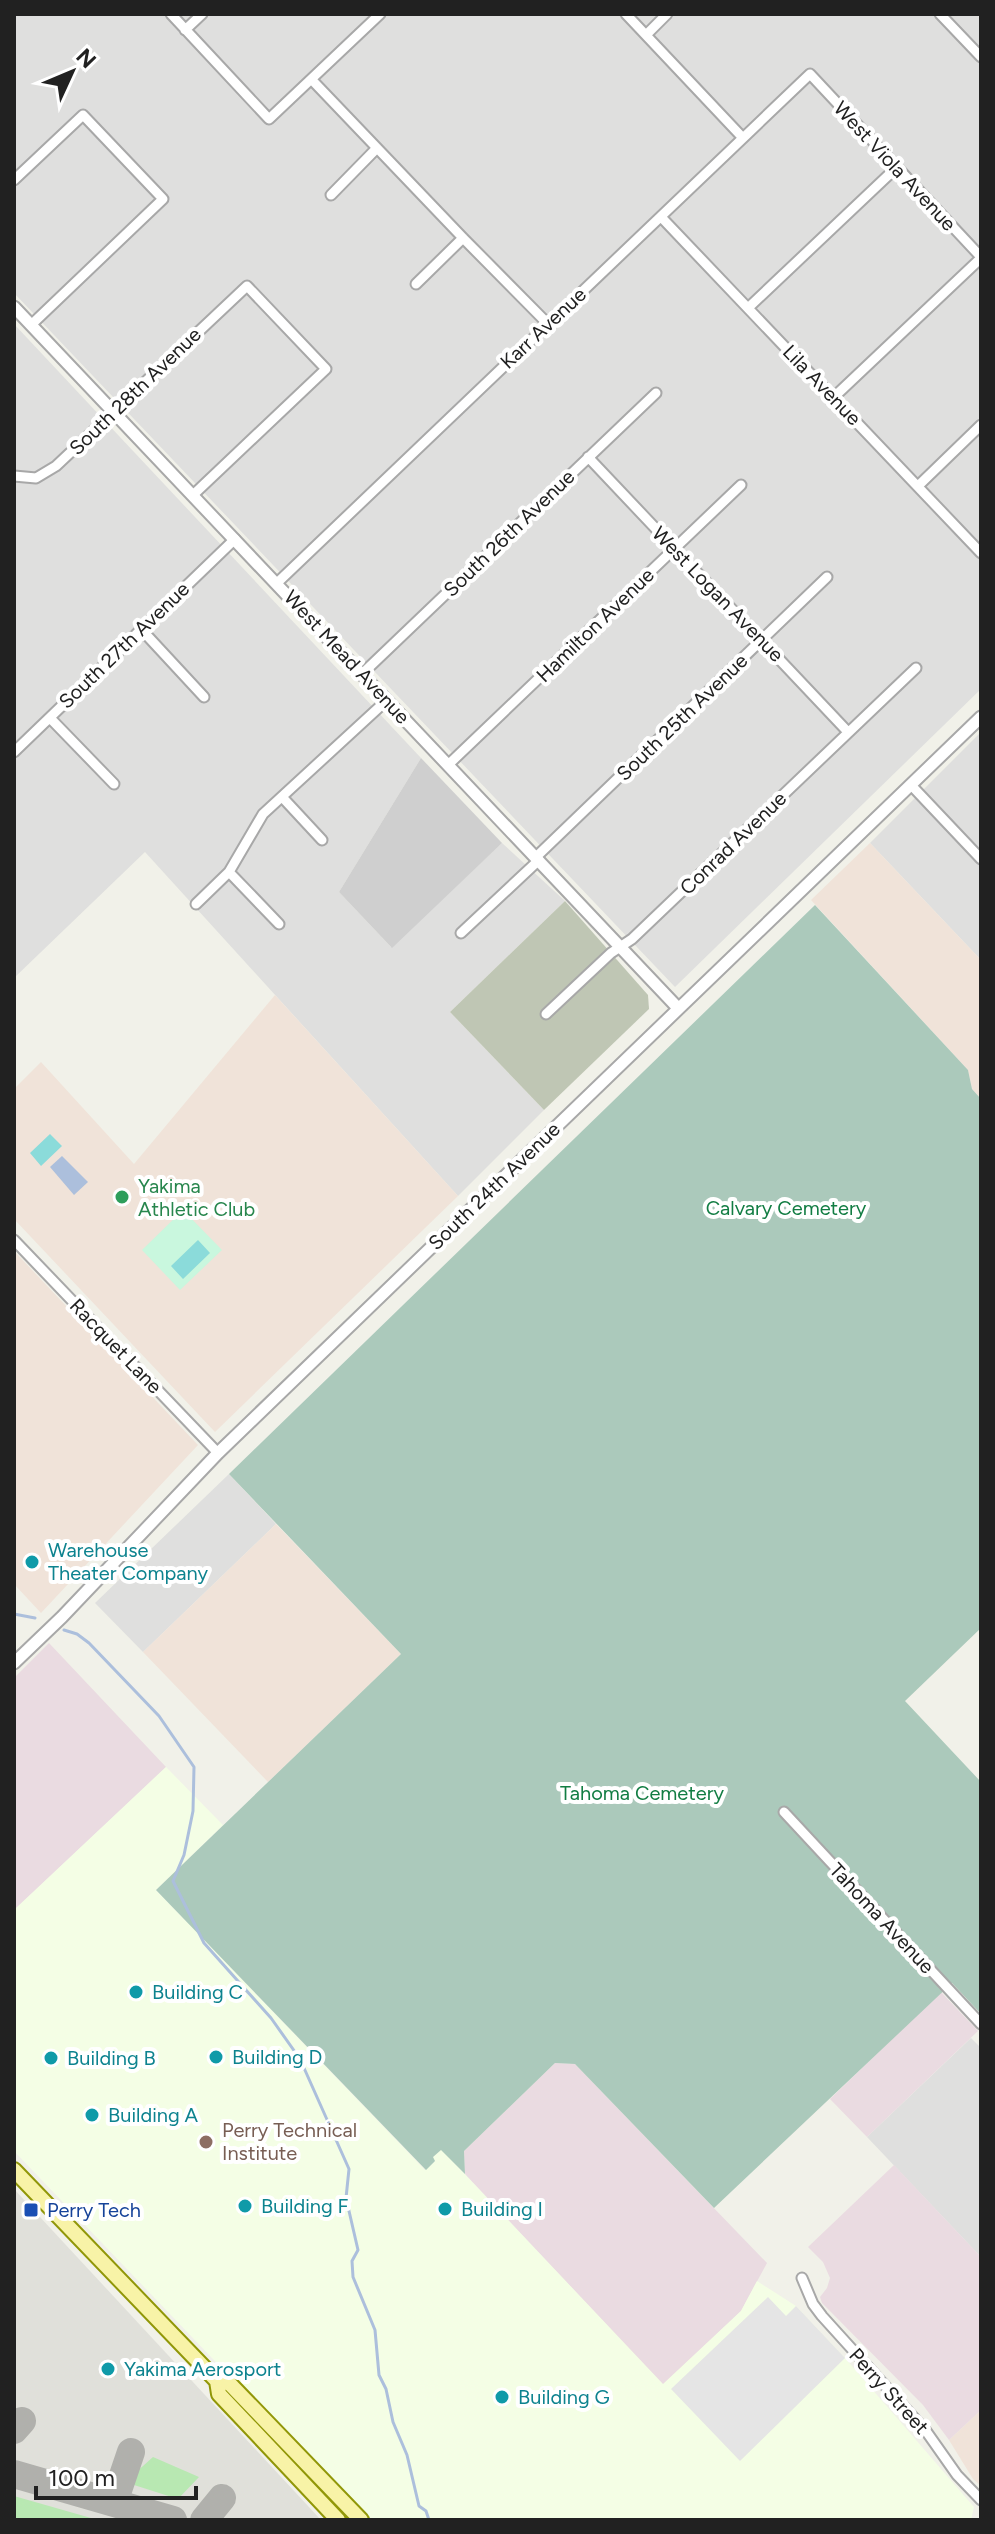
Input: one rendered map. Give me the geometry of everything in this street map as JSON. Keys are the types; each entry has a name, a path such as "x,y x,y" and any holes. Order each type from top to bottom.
{"main road":[{"path":"14,2170 217,2381 219,2394 338,2520"},
{"path":"217,2381 229,2383 361,2520"}],"street":[{"path":"171,14 269,119 380,14"},
{"path":"185,30 202,14"},
{"path":"626,14 743,138"},
{"path":"646,35 667,14"},
{"path":"940,14 981,57"},
{"name":"Karr Avenue","path":"277,583 810,74"},
{"name":"West Viola Avenue","path":"810,74 981,258"},
{"path":"312,80 547,323"},
{"path":"14,180 83,115 163,199 31,325"},
{"path":"331,195 377,148"},
{"path":"748,308 897,167"},
{"name":"Lila Avenue","path":"662,218 981,553"},
{"path":"416,284 463,238"},
{"path":"834,397 981,258"},
{"name":"South 28th Avenue","path":"14,476 36,478 56,466 247,286 326,369 193,495"},
{"name":"West Mead Avenue","path":"14,307 678,1008"},
{"name":"South 26th Avenue","path":"363,673 656,393"},
{"path":"918,486 981,425"},
{"name":"West Logan Avenue","path":"588,457 848,732"},
{"name":"Hamilton Avenue","path":"449,764 741,485"},
{"name":"South 27th Avenue","path":"14,752 235,539"},
{"name":"South 25th Avenue","path":"461,933 827,577"},
{"path":"141,629 204,697"},
{"name":"Conrad Avenue","path":"546,1014 622,947 916,668"},
{"path":"196,904 229,872 263,814 387,700"},
{"name":"South 24th Avenue","path":"14,1663 218,1453 981,717"},
{"path":"50,718 114,784"},
{"path":"911,785 981,859"},
{"path":"283,798 322,840"},
{"path":"229,872 279,924"},
{"name":"Racquet Lane","path":"14,1240 218,1453"},
{"name":"Tahoma Avenue","path":"784,1812 981,2024"},
{"name":"Perry Street","path":"802,2278 822,2316 926,2431 957,2475 981,2500"}],"shaded area":[{"path":"14,14 981,14 981,689 675,987 14,293"},
{"path":"14,324 421,758 339,892 391,947 502,843 565,901 450,1012 544,1110 458,1196 145,852 14,978"},
{"path":"981,732 981,960 870,843"},
{"path":"421,758 502,843 392,948 339,892"},
{"path":"870,843 981,960 981,1099 972,1089 968,1070 811,900"},
{"path":"565,901 648,995 649,1009 544,1110 450,1012"},
{"path":"275,995 458,1196 215,1432 14,1219 14,1089 41,1062 134,1164"},
{"path":"50,1134 62,1146 41,1166 30,1153"},
{"path":"62,1156 88,1182 74,1195 50,1167"},
{"path":"183,1210 222,1250 180,1290 142,1250"},
{"path":"198,1240 210,1253 183,1279 171,1266"},
{"path":"14,1251 198,1445 41,1613 14,1584"},
{"path":"229,1474 276,1524 143,1652 95,1603"},
{"path":"276,1524 401,1654 268,1782 143,1652"},
{"path":"49,1643 166,1767 14,1910 14,1678"},
{"name":"Perry Technical Institute","path":"166,1767 223,1825 156,1890 425,2170 435,2161 432,2158 441,2149 663,2384 741,2311 757,2281 796,2306 974,2507 971,2520 367,2520 14,2151 14,1910"},
{"path":"941,1992 978,2031 867,2137 830,2099"},
{"path":"971,2038 981,2048 981,2257 867,2137"},
{"path":"555,2063 575,2064 767,2263 741,2311 663,2385 465,2174 464,2151"},
{"path":"894,2165 981,2257 981,2410 949,2440 923,2405 822,2303 820,2297 830,2278 823,2262 808,2247"},
{"path":"14,2189 321,2520 14,2520"},
{"path":"768,2297 786,2316 796,2306 845,2358 740,2461 671,2389"},
{"path":"981,2410 981,2486 973,2479 949,2440"}],"green space":[{"name":"Tahoma Cemetery","path":"815,905 968,1070 972,1089 981,1099 981,1628 905,1701 981,1782 981,2014 952,1983 714,2208 575,2064 555,2063 464,2151 465,2174 441,2150 426,2170 156,1890 401,1654 229,1474"},
{"path":"153,2457 199,2477 178,2499 134,2485 133,2475"},
{"path":"14,2496 98,2520 14,2520"}],"waterway":[{"path":"14,1614 35,1618"},
{"path":"64,1630 77,1634 89,1643 159,1716 194,1767 193,1811 184,1855 173,1881 204,1943 271,2018 300,2059 349,2169 346,2198 358,2250 352,2261 353,2277 375,2330 379,2375 407,2455 419,2506 426,2511 429,2520"}],"taxiway":[{"path":"14,2430 22,2421"},
{"path":"114,2502 131,2452"},
{"path":"14,2474 173,2520"},
{"path":"204,2520 222,2498"}],"place":[{"name":"Yakima Athletic Club","path":"122,1197"},
{"name":"Warehouse Theater Company","path":"32,1562"},
{"name":"Building C","path":"136,1992"},
{"name":"Building D","path":"216,2057"},
{"name":"Building B","path":"51,2058"},
{"name":"Building A","path":"92,2115"},
{"name":"Perry Technical Institute","path":"206,2142"},
{"name":"Building F","path":"245,2206"},
{"name":"Building I","path":"445,2209"},
{"name":"Perry Tech","path":"31,2210"},
{"name":"Yakima Aerosport","path":"108,2369"},
{"name":"Building G","path":"502,2397"}],"park label":[{"name":"Calvary Cemetery","path":"786,1208"}]}
